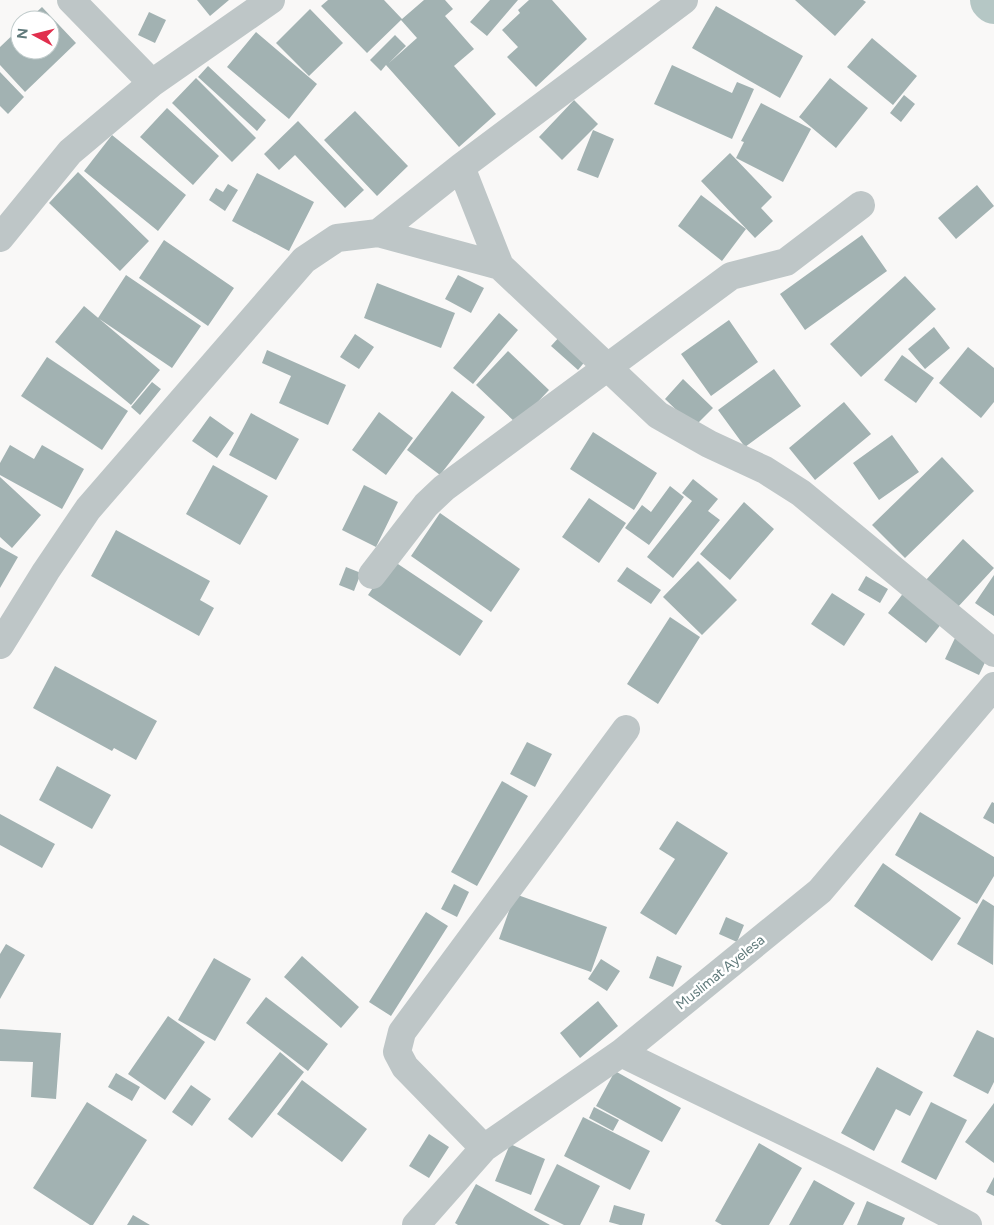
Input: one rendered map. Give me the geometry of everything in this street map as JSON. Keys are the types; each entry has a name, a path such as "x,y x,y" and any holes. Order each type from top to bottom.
{"street":[{"path":"71,0 152,83"},
{"path":"0,238 70,152 152,83 270,0"},
{"path":"378,233 461,167 684,0"},
{"path":"461,167 500,266 658,415 709,444 765,470 801,494 994,653"},
{"path":"372,575 426,505 444,488 731,276 786,262 861,205"},
{"path":"0,644 88,509 304,260 337,238 378,233 500,266"},
{"name":"Muslimat Ayelesa","path":"423,1223 484,1148 621,1053 820,891 994,686"},
{"path":"484,1148 405,1067 398,1052 402,1032 626,729"},
{"path":"621,1053 894,1185 968,1225"}],"building":[{"path":"197,0 229,0 210,16"},
{"path":"328,0 384,0 402,19 424,0 445,0 453,9 445,16 474,49 454,66 496,114 459,147 386,65 381,71 370,60 395,35 406,46 389,63 417,38 401,20 367,53 321,6"},
{"path":"490,0 518,0 487,36 470,22"},
{"path":"529,0 552,0 587,39 536,87 507,57 518,47 502,30 520,13 518,10"},
{"path":"795,0 863,0 866,2 835,36"},
{"path":"716,6 803,56 780,98 692,48"},
{"path":"310,9 343,43 309,76 276,43"},
{"path":"149,12 166,20 155,43 138,35"},
{"path":"60,26 76,43 60,58"},
{"path":"256,32 317,84 289,119 227,67"},
{"path":"10,38 10,60 58,60 25,92 0,65 0,47"},
{"path":"872,38 917,76 893,105 847,67"},
{"path":"672,65 732,93 737,82 754,89 732,139 654,104"},
{"path":"208,66 266,120 257,131 198,77"},
{"path":"0,72 24,97 8,114 0,106"},
{"path":"196,78 256,138 232,162 172,103"},
{"path":"830,78 868,108 836,148 799,117"},
{"path":"904,95 915,104 901,122 890,113"},
{"path":"574,100 598,124 562,160 539,137"},
{"path":"761,103 811,129 783,182 736,158 744,142 741,141"},
{"path":"167,108 219,156 193,185 140,137"},
{"path":"355,111 408,166 377,196 324,140"},
{"path":"298,121 364,190 345,208 295,155 279,170 264,154"},
{"path":"593,130 614,139 598,178 577,170"},
{"path":"112,135 186,195 158,231 84,171"},
{"path":"730,153 772,197 761,208 773,221 755,238 701,181"},
{"path":"78,172 149,241 120,271 49,203"},
{"path":"257,173 314,202 289,251 232,221"},
{"path":"228,184 238,190 225,211 209,200 216,188 223,192"},
{"path":"977,185 994,206 956,239 938,218"},
{"path":"701,195 746,229 722,261 678,226"},
{"path":"862,235 887,271 805,330 780,294"},
{"path":"164,240 234,288 208,326 139,278"},
{"path":"126,275 201,326 172,368 98,318"},
{"path":"458,275 484,288 471,313 445,299"},
{"path":"905,276 936,309 861,377 830,344"},
{"path":"377,283 455,313 441,348 364,318"},
{"path":"84,306 160,370 131,405 55,342"},
{"path":"499,313 518,330 473,384 453,368"},
{"path":"729,320 758,362 711,396 681,354"},
{"path":"934,327 950,348 925,369 908,349"},
{"path":"355,334 374,347 359,369 340,357"},
{"path":"561,335 587,359 578,370 551,346"},
{"path":"968,347 994,368 994,402 981,418 939,383"},
{"path":"267,350 346,385 328,425 279,403 291,376 262,363"},
{"path":"508,351 549,390 517,424 476,385"},
{"path":"902,355 934,378 916,403 884,380"},
{"path":"47,357 128,411 102,450 21,396"},
{"path":"774,369 801,406 745,447 718,410"},
{"path":"683,379 713,408 694,427 665,399"},
{"path":"152,382 161,389 140,415 131,407"},
{"path":"452,391 485,417 440,475 407,450"},
{"path":"844,402 871,434 815,480 789,448"},
{"path":"379,412 413,438 386,475 352,450"},
{"path":"251,413 299,439 276,480 229,455"},
{"path":"210,416 234,433 217,458 192,441"},
{"path":"593,432 657,473 634,510 570,469"},
{"path":"892,435 919,472 879,500 853,463"},
{"path":"10,445 34,459 42,445 84,469 62,509 0,475 0,463"},
{"path":"942,457 974,491 905,558 872,525"},
{"path":"213,465 268,496 240,545 186,514"},
{"path":"0,477 41,515 12,548 0,537"},
{"path":"693,479 718,499 708,511 720,520 673,578 647,557 692,501 682,493"},
{"path":"364,485 398,502 376,547 342,530"},
{"path":"670,486 684,497 649,545 625,528 642,505 651,512"},
{"path":"589,498 626,523 599,563 562,537"},
{"path":"744,502 774,529 730,580 700,554"},
{"path":"440,513 520,569 491,612 411,556"},
{"path":"116,530 210,581 200,600 214,608 199,636 91,576"},
{"path":"963,539 994,568 957,608 926,580"},
{"path":"0,547 18,557 0,588"},
{"path":"392,560 483,621 460,656 368,595"},
{"path":"698,561 737,600 702,635 663,597"},
{"path":"346,567 361,573 354,591 339,585"},
{"path":"627,567 661,590 651,604 617,581"},
{"path":"994,575 994,616 975,603"},
{"path":"866,576 888,589 880,603 858,590"},
{"path":"908,587 946,618 926,643 888,613"},
{"path":"832,593 865,614 844,646 811,624"},
{"path":"670,617 700,637 658,704 627,684"},
{"path":"955,638 989,654 979,675 945,659"},
{"path":"55,666 157,721 136,760 114,748 112,751 33,708"},
{"path":"527,742 552,754 535,787 510,774"},
{"path":"57,766 111,795 92,829 39,800"},
{"path":"502,781 528,796 477,886 451,872"},
{"path":"992,802 994,803 994,824 983,818"},
{"path":"920,812 994,857 994,876 977,904 895,855"},
{"path":"0,814 55,844 42,868 0,845"},
{"path":"677,821 728,853 676,935 640,913 675,859 659,849"},
{"path":"883,863 961,918 932,961 854,906"},
{"path":"454,884 469,892 457,917 441,909"},
{"path":"515,894 607,927 591,972 499,939"},
{"path":"983,899 994,906 993,965 957,944"},
{"path":"426,912 448,926 391,1016 369,1002"},
{"path":"726,917 744,925 737,942 719,934"},
{"path":"6,944 25,955 0,999 0,954"},
{"path":"302,956 359,1007 341,1028 284,977"},
{"path":"657,956 682,966 673,987 649,978"},
{"path":"214,958 251,979 215,1041 178,1020"},
{"path":"601,959 620,971 607,991 588,979"},
{"path":"266,997 328,1044 308,1071 246,1023"},
{"path":"598,1001 618,1026 580,1058 560,1033"},
{"path":"168,1016 205,1042 165,1100 128,1074"},
{"path":"0,1029 61,1033 56,1099 31,1097 33,1062 0,1061"},
{"path":"977,1030 994,1038 994,1082 988,1094 953,1076"},
{"path":"280,1052 304,1072 252,1138 228,1119"},
{"path":"877,1067 923,1092 910,1116 896,1109 874,1151 841,1133"},
{"path":"615,1071 681,1108 662,1142 596,1106"},
{"path":"116,1073 140,1087 132,1101 108,1087"},
{"path":"302,1080 367,1129 342,1162 277,1114"},
{"path":"191,1085 211,1099 192,1126 172,1112"},
{"path":"87,1102 147,1140 93,1225 90,1225 33,1188"},
{"path":"931,1102 967,1120 936,1180 901,1162"},
{"path":"994,1103 994,1163 965,1142"},
{"path":"594,1107 619,1120 613,1131 589,1118"},
{"path":"583,1117 650,1151 630,1190 564,1156"},
{"path":"429,1134 449,1147 429,1178 409,1166"},
{"path":"759,1143 802,1168 769,1225 722,1225 715,1221"},
{"path":"510,1144 545,1159 531,1195 495,1181"},
{"path":"557,1164 600,1186 580,1225 564,1225 534,1210"},
{"path":"994,1177 994,1196 986,1192"},
{"path":"814,1180 855,1203 843,1225 789,1225"},
{"path":"476,1184 550,1225 458,1225 455,1223"},
{"path":"867,1201 905,1218 902,1225 857,1225"},
{"path":"614,1205 645,1214 642,1225 620,1225 609,1222"},
{"path":"133,1215 150,1225 127,1225"}]}
